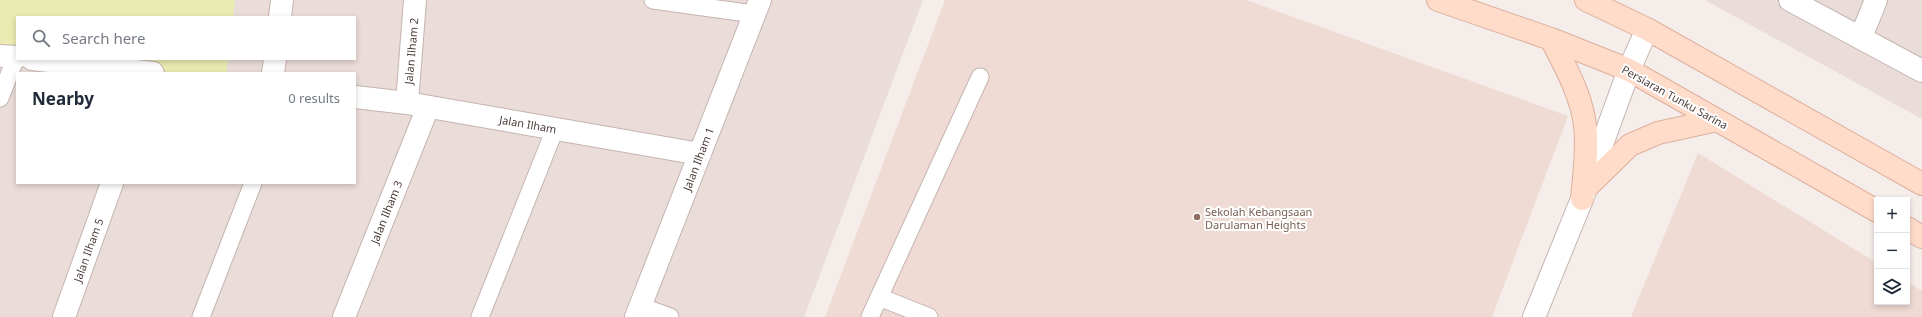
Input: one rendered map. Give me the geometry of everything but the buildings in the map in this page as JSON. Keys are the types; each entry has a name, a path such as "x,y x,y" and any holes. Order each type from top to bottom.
{"street":[{"path":"280,16 282,0"},
{"name":"Jalan Ilham 2","path":"407,103 415,0"},
{"name":"Persiaran Tunku Sarina","path":"1438,0 1551,39 1629,70 1874,209"},
{"path":"1586,0 1647,29 1922,184"},
{"path":"1790,0 1922,71"},
{"path":"1861,37 1876,0"},
{"name":"Jalan Ilham 1","path":"638,311 757,7"},
{"path":"1534,317 1584,194 1629,70 1647,29"},
{"path":"1551,39 1575,90 1585,124 1586,152 1584,194"},
{"path":"42,60 144,72"},
{"path":"273,72 275,60"},
{"name":"Jalan Ilham","path":"356,97 407,103 700,154"},
{"name":"Jalan Ilham 3","path":"344,317 428,107"},
{"path":"1584,194 1630,145 1658,133 1717,120"},
{"name":"Jalan Ilham 5","path":"64,317 112,184"},
{"path":"1910,230 1922,237"}],"lane":[{"path":"653,0 757,7"},
{"path":"0,98 16,57"},
{"path":"870,317 980,77"},
{"path":"480,317 555,129"},
{"path":"201,317 253,184"},
{"path":"879,297 930,317"},
{"path":"638,311 670,317"}],"shaded area":[{"path":"0,0 923,0 804,317 0,317"},
{"name":"Sekolah Kebangsaan Darulaman Heights","path":"945,0 1246,0 1568,116 1492,317 825,317"},
{"path":"1705,0 1922,0 1922,119"},
{"path":"1698,153 1874,261 1874,305 1910,305 1910,284 1922,291 1922,317 1631,317"}],"green space":[{"path":"0,0 235,0 233,16 16,16 16,56 0,54"},
{"path":"51,60 228,60 226,72 159,72"}],"place":[{"name":"Sekolah Kebangsaan Darulaman Heights","path":"1197,217"}]}
